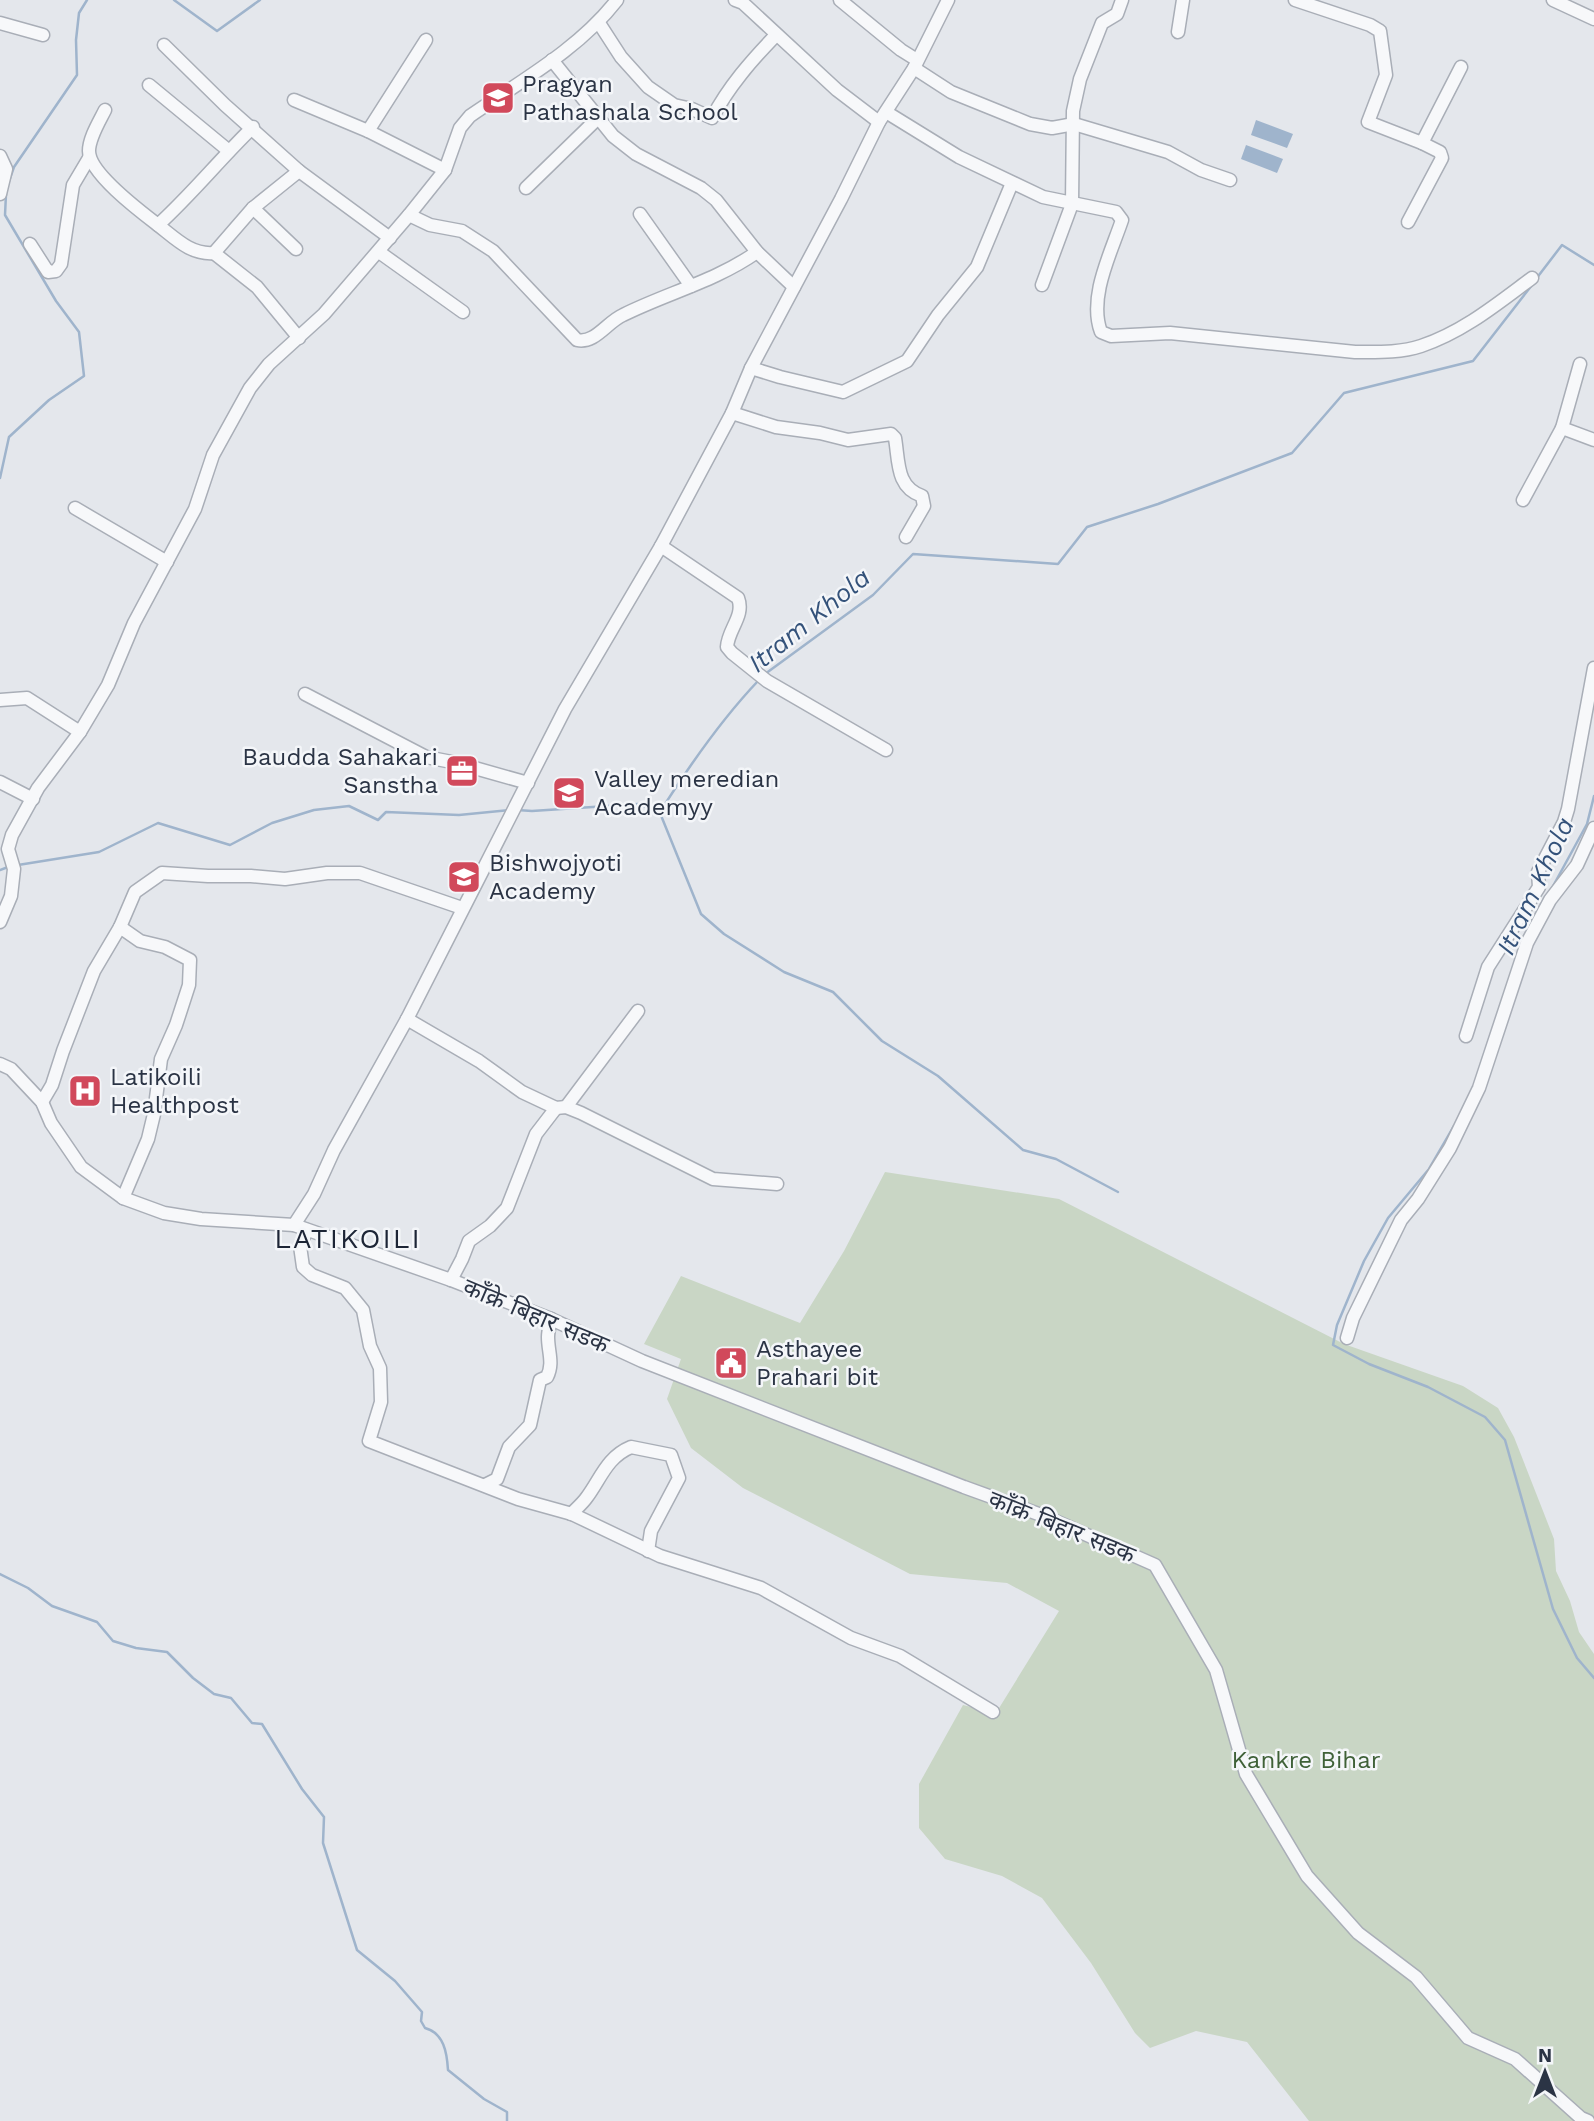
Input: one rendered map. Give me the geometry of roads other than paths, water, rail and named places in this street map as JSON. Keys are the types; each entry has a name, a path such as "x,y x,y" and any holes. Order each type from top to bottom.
{"street":[{"path":"0,922 11,896 9,843 33,799 80,732 108,685 134,623 195,509 213,455 250,388 269,364 299,338 379,252 409,215 445,170 460,128 470,116 552,60 599,23 617,0"},
{"path":"735,0 743,3 837,90 883,117 1043,197 1116,212 1122,219 1098,295 1097,322 1101,332 1111,336 1170,332 1385,353 1420,346 1475,320 1532,278"},
{"path":"840,0 951,92 1030,124 1052,128 1074,124 1167,152 1201,170 1230,180"},
{"path":"0,1064 11,1069 42,1102 51,1123 81,1167 123,1198 164,1213 201,1219 294,1224 314,1194 334,1150 407,1019 565,709 661,546 732,413 751,368 948,0"},
{"path":"1042,285 1072,204 1073,111 1080,79 1102,23 1117,14 1122,0"},
{"path":"1178,32 1183,0"},
{"path":"1295,0 1370,25 1380,31 1385,75 1368,122 1422,143 1440,152 1442,158 1408,222"},
{"path":"1553,0 1594,19"},
{"path":"0,23 43,35"},
{"path":"599,23 621,57 648,87 674,105 712,118 731,85 776,35"},
{"path":"368,131 426,40"},
{"path":"164,45 225,105 253,127 299,171 390,238"},
{"path":"552,60 613,136 636,154 709,194 757,253 794,287"},
{"path":"1422,143 1461,67"},
{"path":"149,85 229,151"},
{"path":"294,100 368,131 445,170"},
{"path":"105,110 89,147 89,158 94,167 158,225 200,254 214,253 257,288 299,338"},
{"path":"526,188 598,118"},
{"path":"158,225 194,191 253,127"},
{"path":"0,156 6,169 0,194"},
{"path":"30,244 48,272 56,271 61,264 71,193 89,158"},
{"path":"214,253 253,208 299,171"},
{"path":"751,368 843,392 907,360 938,315 977,267 1012,183"},
{"path":"253,208 296,249"},
{"path":"640,214 691,286"},
{"path":"409,215 430,225 462,232 493,251 577,340 585,341 593,338 614,319 653,300 691,286 757,253"},
{"path":"379,252 463,312"},
{"path":"1523,500 1562,428 1580,364"},
{"path":"732,413 776,427 848,440 891,434 895,438 902,480 910,492 922,496 924,506 906,537"},
{"path":"1562,428 1594,440"},
{"path":"75,508 167,562"},
{"path":"661,546 738,598 740,612 727,640 727,646 762,678 886,750"},
{"path":"1466,1036 1488,967 1539,887 1538,872 1564,822 1594,668"},
{"path":"305,694 426,757 528,783"},
{"path":"0,700 27,698 80,732"},
{"path":"0,782 33,799"},
{"path":"1347,1338 1353,1318 1401,1220 1418,1199 1450,1148 1474,1100 1527,943 1550,900 1577,865 1594,828"},
{"path":"42,1102 52,1085 94,971 120,927 135,892 162,873 285,879 327,873 360,873 462,908"},
{"path":"120,927 140,941 165,947 190,960 189,985 161,1059 148,1139 123,1198"},
{"path":"451,1280 469,1241 490,1226 507,1208 536,1134 638,1011"},
{"path":"407,1019 479,1061 522,1092 561,1107 713,1179 776,1184"},
{"name":"काँक्रे बिहार सडक","path":"294,1224 551,1319 642,1361 964,1488 1044,1516 1155,1566 1216,1670 1246,1774 1307,1876 1358,1933 1416,1977 1468,2038 1515,2059 1581,2118 1588,2121"},
{"path":"307,1230 300,1247 303,1267 312,1275 345,1288 363,1310 370,1346 380,1367 381,1402 369,1441 518,1499 571,1514 648,1550 761,1588 851,1637 900,1656 993,1712"},
{"path":"485,1485 497,1479 509,1447 530,1425 540,1380 547,1377 550,1371 548,1334 551,1319"},
{"path":"571,1514 586,1498 601,1471 616,1455 626,1449 631,1447 671,1455 678,1478 651,1531 648,1550"}],"water":[{"path":"1256,120 1293,134 1287,148 1251,135"},
{"path":"1246,145 1283,159 1277,173 1241,159"}],"waterway":[{"path":"8,184 14,167 77,75 76,40 79,13 87,0"},
{"path":"174,0 217,31 260,0"},
{"path":"0,478 9,437 49,400 84,376 79,332 56,301 5,215 6,194"},
{"name":"Itram Khola","path":"1536,279 1562,245 1594,265"},
{"name":"Itram Khola","path":"765,674 873,595 913,554 1058,564 1087,527 1158,504 1292,453 1344,393 1473,361 1532,285"},
{"name":"Itram Khola","path":"517,810 638,804 660,812 706,744 758,681"},
{"name":"Itram Khola","path":"1552,888 1587,824 1594,796"},
{"name":"Itram Khola","path":"18,865 99,852 158,823 230,845 272,823 314,810 349,806 378,820 386,812 459,815 510,810"},
{"path":"660,813 701,914 724,934 784,972 833,992 882,1041 938,1076 1023,1150 1056,1159 1118,1192"},
{"name":"Itram Khola","path":"0,870 8,867"},
{"path":"1454,1126 1429,1169 1388,1218 1364,1261 1337,1325 1333,1345 1369,1364 1428,1387 1485,1417 1505,1440 1553,1609 1577,1658 1594,1678"},
{"path":"0,1574 28,1588 52,1606 97,1622 113,1641 136,1648 167,1652 214,1694 231,1698 252,1723 262,1724 302,1789 324,1817 323,1843 357,1950 395,1981 422,2012 421,2021 425,2028 436,2034 443,2044 448,2070 484,2099 507,2112 507,2121"}],"place":[{"name":"Pragyan Pathashala School","path":"498,98"},
{"name":"Baudda Sahakari Sanstha","path":"462,771"},
{"name":"Valley meredian Academyy","path":"569,793"},
{"name":"Bishwojyoti Academy","path":"464,877"},
{"name":"Latikoili Healthpost","path":"85,1091"},
{"name":"Asthayee Prahari bit","path":"731,1363"}],"district":[{"name":"LATIKOILI","path":"348,1238"}],"park label":[{"name":"Kankre Bihar","path":"1306,1760"}]}
